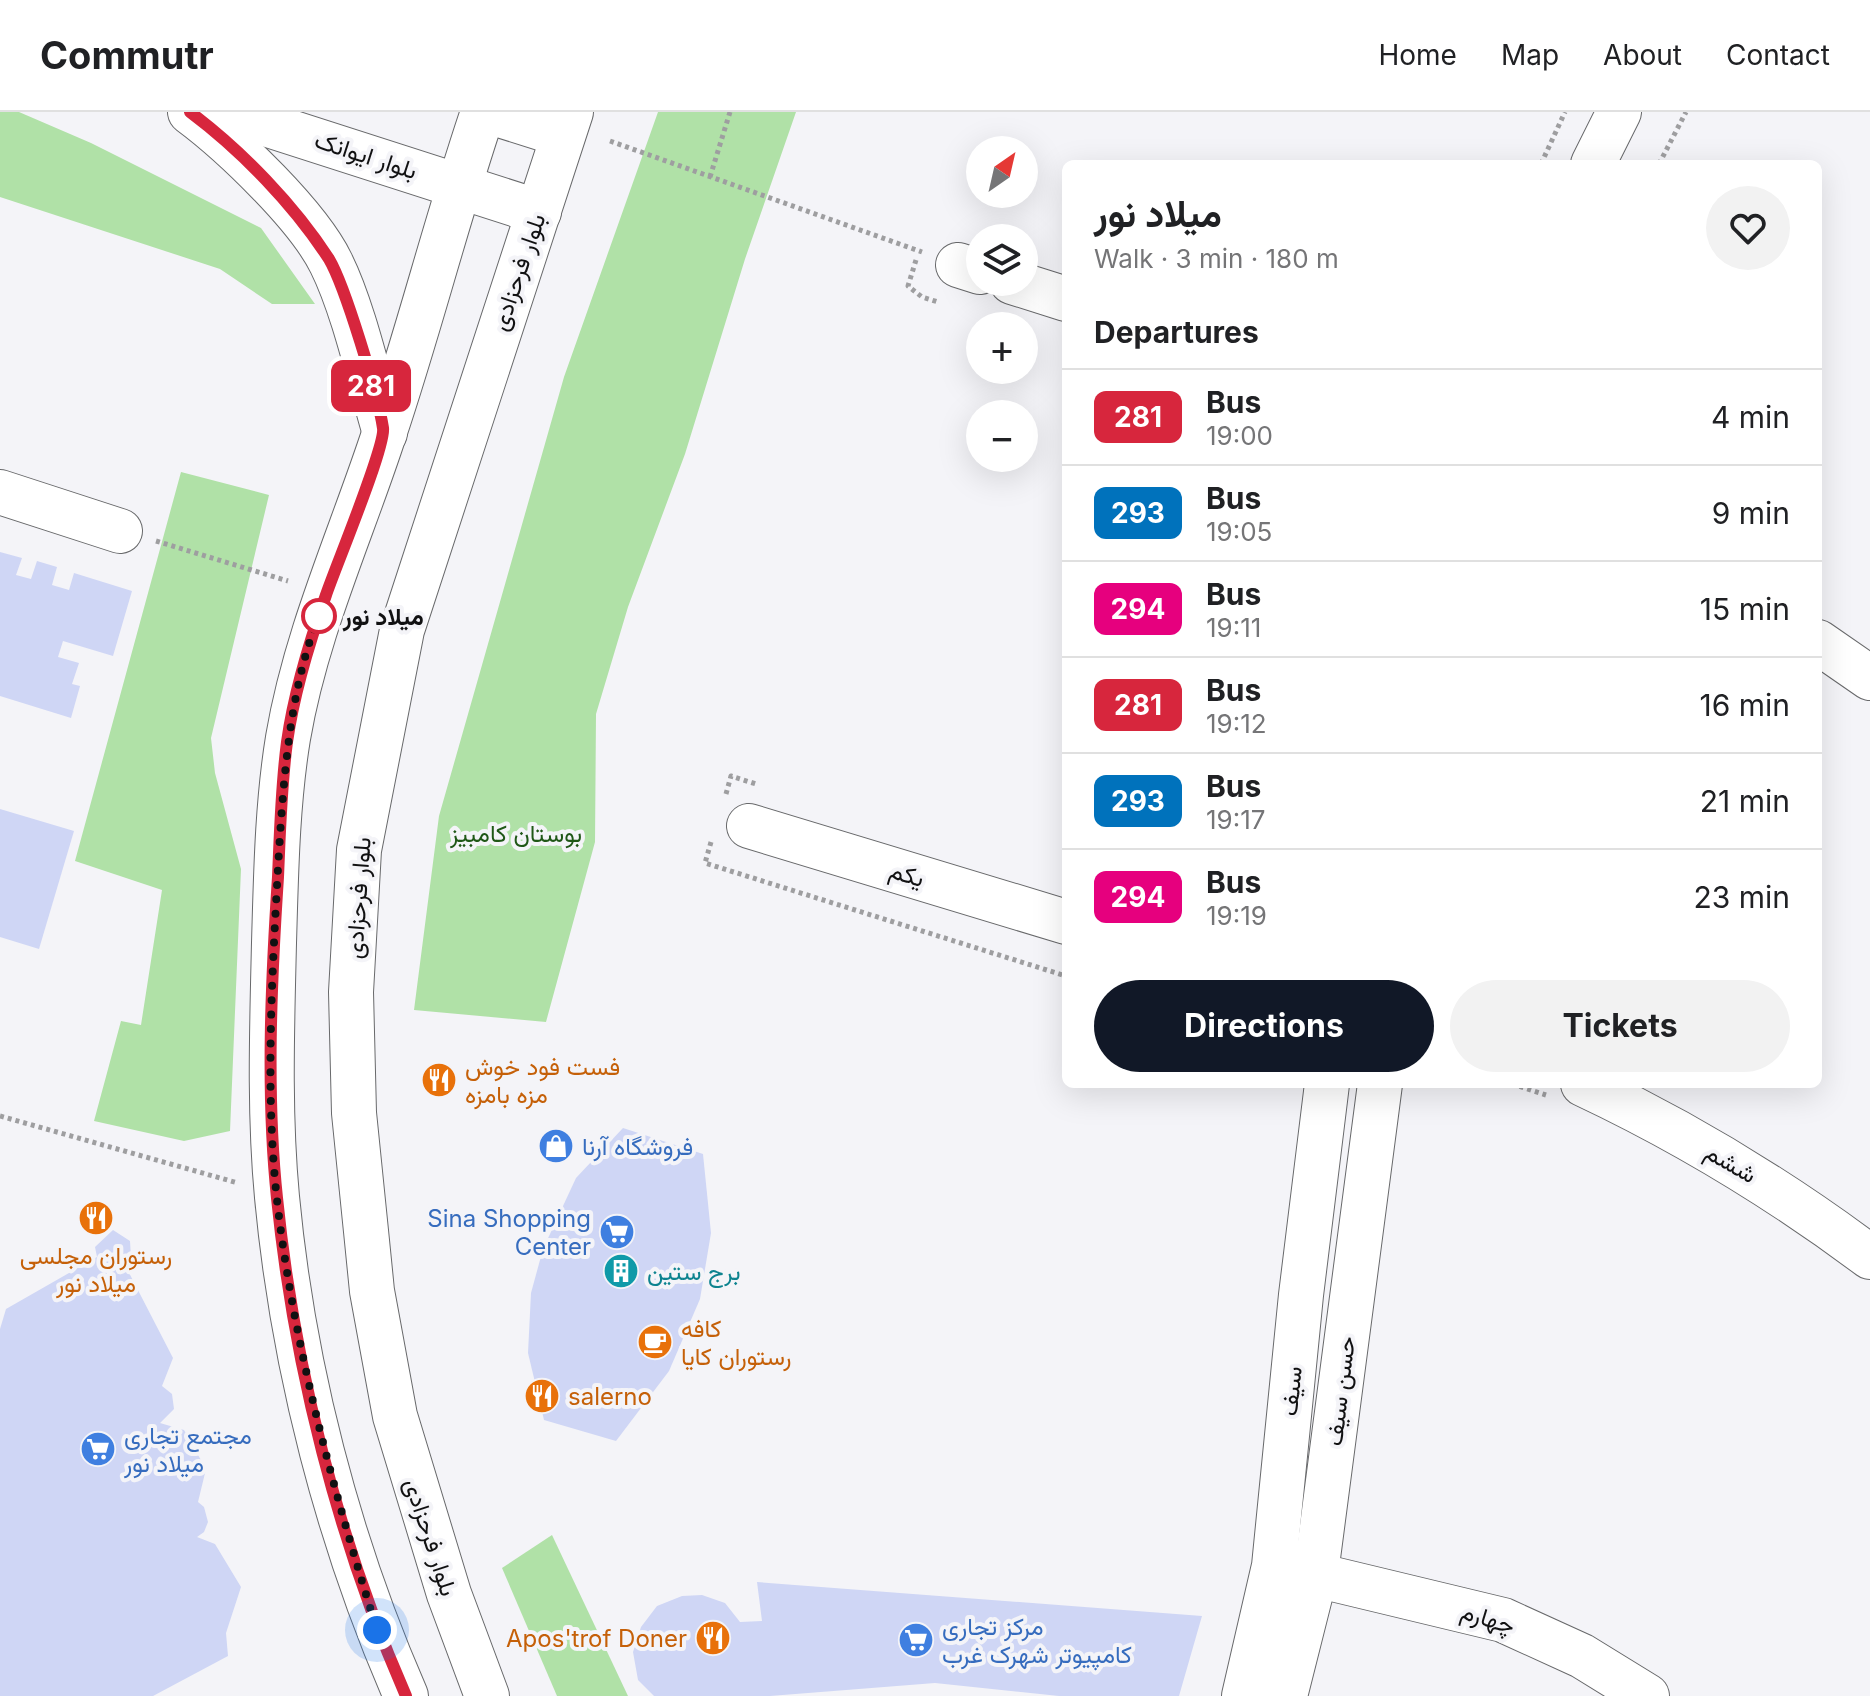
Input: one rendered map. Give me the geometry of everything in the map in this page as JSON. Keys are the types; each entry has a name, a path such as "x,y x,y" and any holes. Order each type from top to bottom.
{"main road":[{"path":"190,112 215,131 259,176 301,222 331,263 385,433"},
{"name":"بلوار ایوانک","path":"228,112 539,212"},
{"path":"406,1696 377,1630 331,1479 301,1353 277,1198 272,1026 287,741 306,657 326,593 385,433 458,185 483,112"},
{"path":"490,112 567,124"},
{"path":"1595,160 1619,112"},
{"name":"بلوار فرحزادی","path":"487,1696 444,1580 395,1416 372,1291 364,1216 354,1113 351,992 359,850 402,630 567,124"},
{"path":"1038,290 1062,298"},
{"path":"0,492 120,531"},
{"path":"1822,645 1870,678"},
{"name":"یکم","path":"749,826 1062,921"},
{"name":"سیف","path":"1244,1696 1274,1566 1301,1295 1327,1088"},
{"name":"حسن سیف","path":"1285,1696 1316,1573 1379,1088"},
{"name":"ششم","path":"1591,1088 1653,1118 1783,1193 1870,1257"},
{"name":"چهارم","path":"1274,1566 1316,1573 1503,1620 1582,1656 1647,1696"}],"path":[{"path":"710,177 730,112"},
{"path":"1543,160 1565,112"},
{"path":"1661,160 1686,112"},
{"path":"610,141 966,267"},
{"path":"120,531 326,593"},
{"path":"0,1116 217,1175 277,1198"}],"green space":[{"path":"0,112 19,112 91,143 261,228 315,304 272,304 220,269 0,197"},
{"name":"بوستان کامبیز","path":"658,112 796,112 745,259 685,454 628,607 596,714 595,842 546,1022 414,1010 439,816 564,377"},
{"path":"181,472 269,495 211,738 215,773 241,869 230,1131 184,1141 94,1121 121,1021 141,1025 162,890 75,861"},
{"path":"552,1535 628,1696 557,1696 502,1568"}],"building":[{"path":"0,552 22,558 16,575 31,579 37,561 57,567 52,585 69,590 74,573 132,591 113,656 63,641 58,657 79,663 72,684 80,686 71,718 0,696"},
{"path":"0,809 74,831 39,949 0,937"},
{"name":"برج ستین","path":"623,1128 703,1154 711,1233 700,1299 669,1371 616,1441 544,1420 528,1353 531,1293 543,1249 576,1178"},
{"name":"مجتمع تجاری میلاد نور","path":"113,1230 130,1241 131,1258 125,1265 173,1358 162,1386 172,1394 174,1409 160,1423 184,1430 206,1469 198,1502 204,1507 208,1522 204,1532 197,1537 215,1544 241,1587 226,1633 228,1656 153,1696 0,1696 0,1329 6,1309 97,1257 95,1247"},
{"name":"مرکز تجاری کامپیوتر شهرک غرب","path":"757,1582 1202,1616 1179,1696 1059,1696 935,1683 770,1696 654,1696 638,1680 633,1652 641,1627 657,1606 682,1596 702,1595 725,1603 740,1622 762,1621"}],"bus line":[{"name":"281","path":"190,112 215,131 259,176 301,222 331,263 385,433 326,593 306,657 287,741 275,920 273,1131 277,1198 301,1353 331,1479 377,1630 406,1696"}],"place":[{"name":"میلاد نور","path":"319,616"},
{"name":"فست فود خوش مزه بامزه","path":"439,1080"},
{"name":"فروشگاه آرنا","path":"556,1146"},
{"name":"رستوران مجلسی میلاد نور","path":"96,1218"},
{"name":"Sina Shopping Center","path":"617,1232"},
{"name":"برج ستین","path":"621,1271"},
{"name":"كافه رستوران كايا","path":"655,1342"},
{"name":"salerno","path":"542,1396"},
{"name":"مجتمع تجاری میلاد نور","path":"98,1449"},
{"name":"Apos'trof Doner","path":"713,1638"},
{"name":"مرکز تجاری کامپیوتر شهرک غرب","path":"916,1640"}],"route":[{"path":"319,616 306,657 287,741 275,920 273,1131 277,1198 301,1353 331,1479 377,1630"}]}
